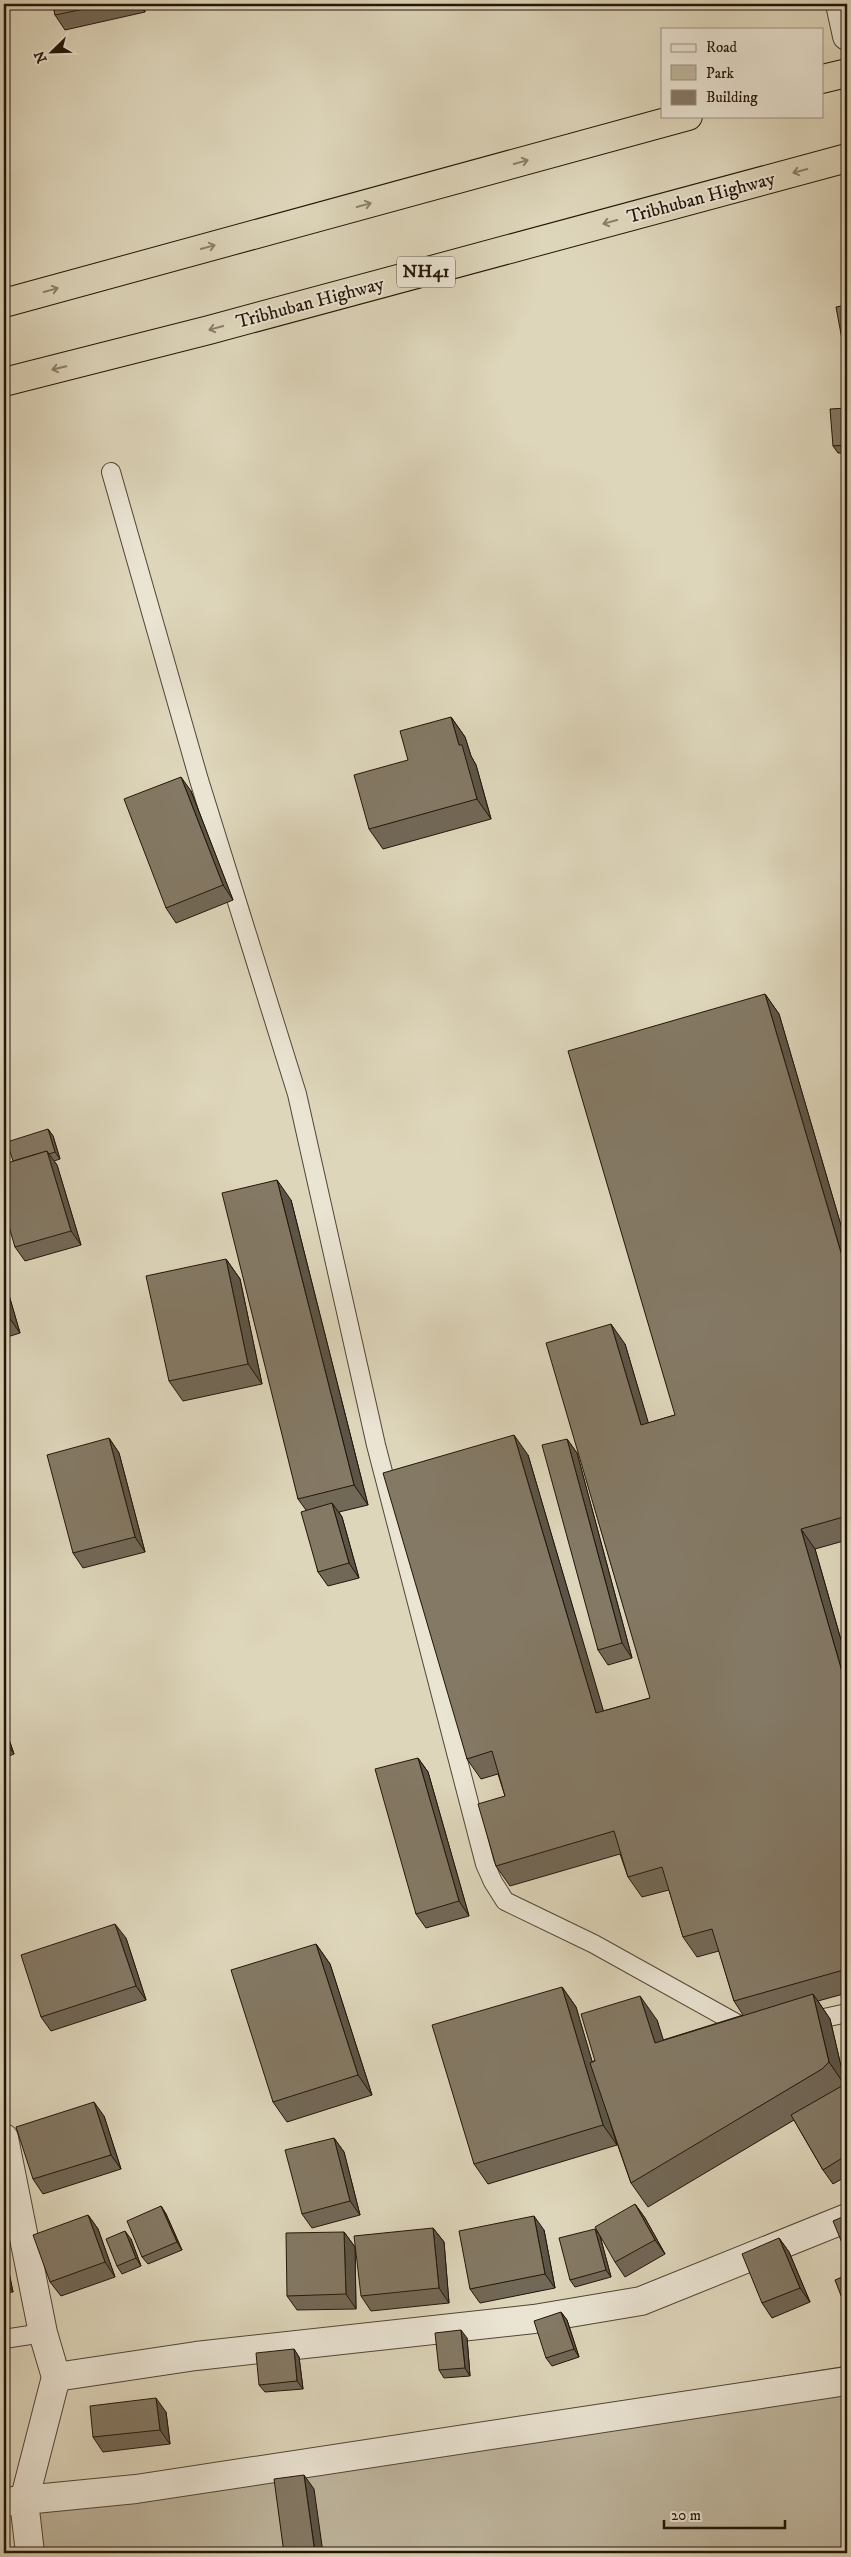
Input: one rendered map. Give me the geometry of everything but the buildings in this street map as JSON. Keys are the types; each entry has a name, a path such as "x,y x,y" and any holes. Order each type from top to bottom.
{"highway":[{"path":"824,79 847,73"},
{"path":"4,303 681,118"},
{"name":"Tribhuban Highway","path":"4,382 209,330 847,158"}],"street":[{"path":"840,4 847,36"},
{"path":"4,2138 44,2334 56,2378 14,2502 30,2553"},
{"path":"56,2378 196,2356 534,2319 641,2300 847,2218"},
{"path":"14,2502 146,2488 847,2381"}],"lane":[{"path":"111,472 198,780 297,1094 376,1445 478,1838 493,1882 506,1902 594,1944 745,2028 772,2026"},
{"path":"790,2025 847,2013"},
{"path":"4,2339 44,2334"}],"green space":[{"path":"847,2366 847,2553 21,2553 14,2501"}],"waterway":[{"path":"844,2553 847,2546"}]}
